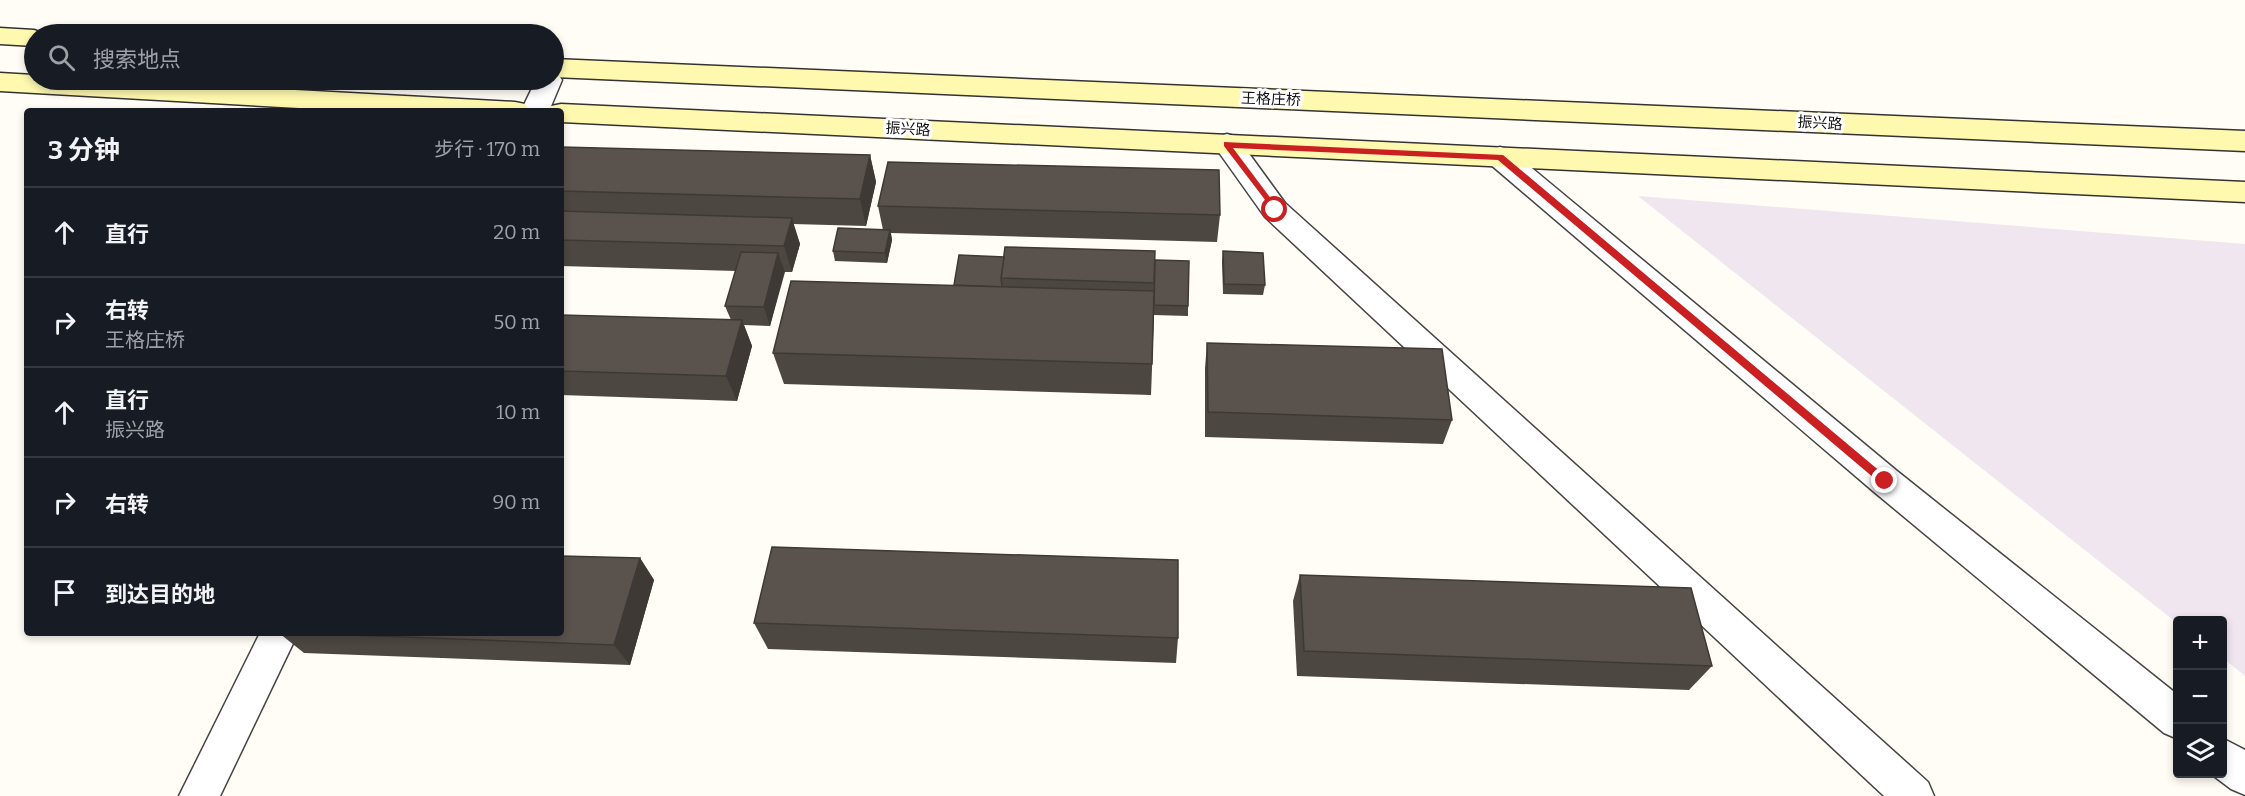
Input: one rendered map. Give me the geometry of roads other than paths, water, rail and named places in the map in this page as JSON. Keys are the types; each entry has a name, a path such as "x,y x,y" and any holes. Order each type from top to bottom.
{"main road":[{"path":"0,36 24,37"},
{"name":"王格庄桥","path":"564,71 1395,104"},
{"path":"0,82 24,83"},
{"path":"142,90 462,108"},
{"name":"振兴路","path":"1395,104 2245,141"},
{"name":"振兴路","path":"564,113 1240,146"},
{"path":"1240,146 2245,192"}],"street":[{"path":"536,108 544,90"},
{"path":"1240,146 1275,210 1914,796"},
{"path":"1485,156 2173,716"},
{"path":"199,796 278,636"},
{"path":"2227,760 2245,775"}]}
